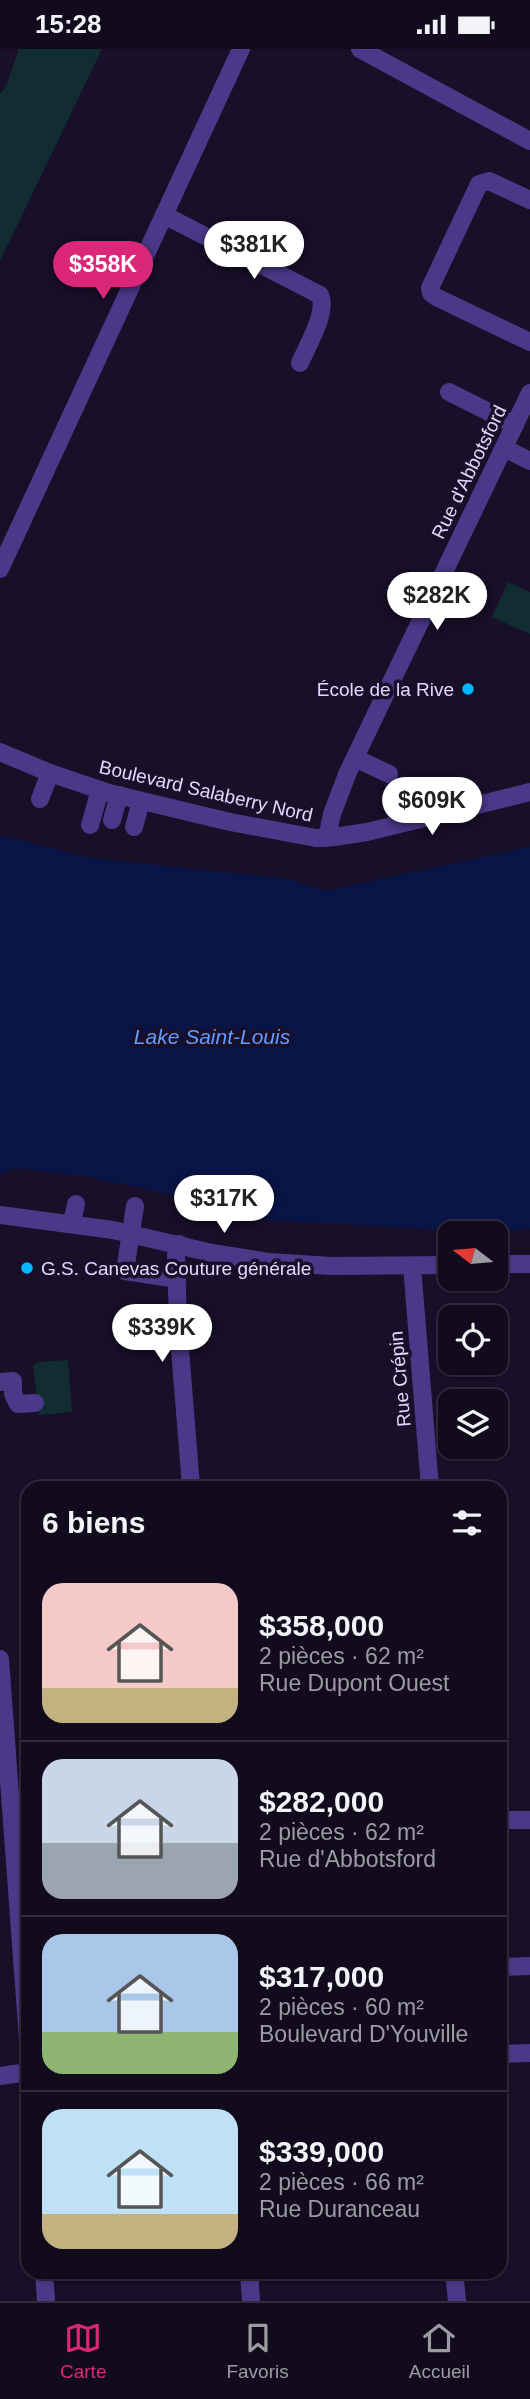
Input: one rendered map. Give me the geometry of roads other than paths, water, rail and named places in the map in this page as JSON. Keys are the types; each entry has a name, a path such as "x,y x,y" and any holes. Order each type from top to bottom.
{"street":[{"path":"0,569 241,49"},
{"path":"360,49 530,141"},
{"path":"530,199 489,180 479,184 430,288 436,297 530,342"},
{"path":"164,215 320,295 323,302 322,312 300,363"},
{"path":"449,393 515,425"},
{"name":"Rue d'Abbotsford","path":"327,838 332,814 355,758 530,393"},
{"path":"504,448 530,461"},
{"path":"435,590 463,604"},
{"name":"Boulevard Salaberry Nord","path":"0,753 50,773 141,801 269,831 327,838 367,832 530,792"},
{"path":"355,758 389,775"},
{"path":"40,799 50,773"},
{"path":"90,824 100,790"},
{"path":"111,820 119,795"},
{"path":"134,827 141,801"},
{"path":"72,1223 76,1204"},
{"path":"135,1206 125,1271 177,1279"},
{"path":"0,1215 72,1223 212,1253 269,1262 438,1265"},
{"path":"179,1244 176,1255 178,1324 191,1481"},
{"path":"508,1264 530,1264"},
{"name":"Rue Crépin","path":"412,1266 430,1481"},
{"path":"0,1382 13,1381 13,1394 18,1404 35,1403"},
{"path":"0,1660 21,1944"},
{"path":"507,1820 530,1820"},
{"path":"507,1967 530,1966"},
{"path":"507,2054 530,2053"},
{"path":"0,2076 21,2073"},
{"path":"45,2279 46,2301"},
{"path":"250,2279 251,2301"},
{"path":"455,2279 457,2301"}],"water":[{"name":"Lake Saint-Louis","path":"0,835 90,858 289,879 326,891 530,847 530,1229 508,1231 508,1221 438,1221 438,1229 220,1217 169,1194 90,1177 16,1168 0,1174"}],"place":[{"name":"École de la Rive","path":"468,689"},
{"name":"G.S. Canevas Couture générale","path":"27,1268"}]}
